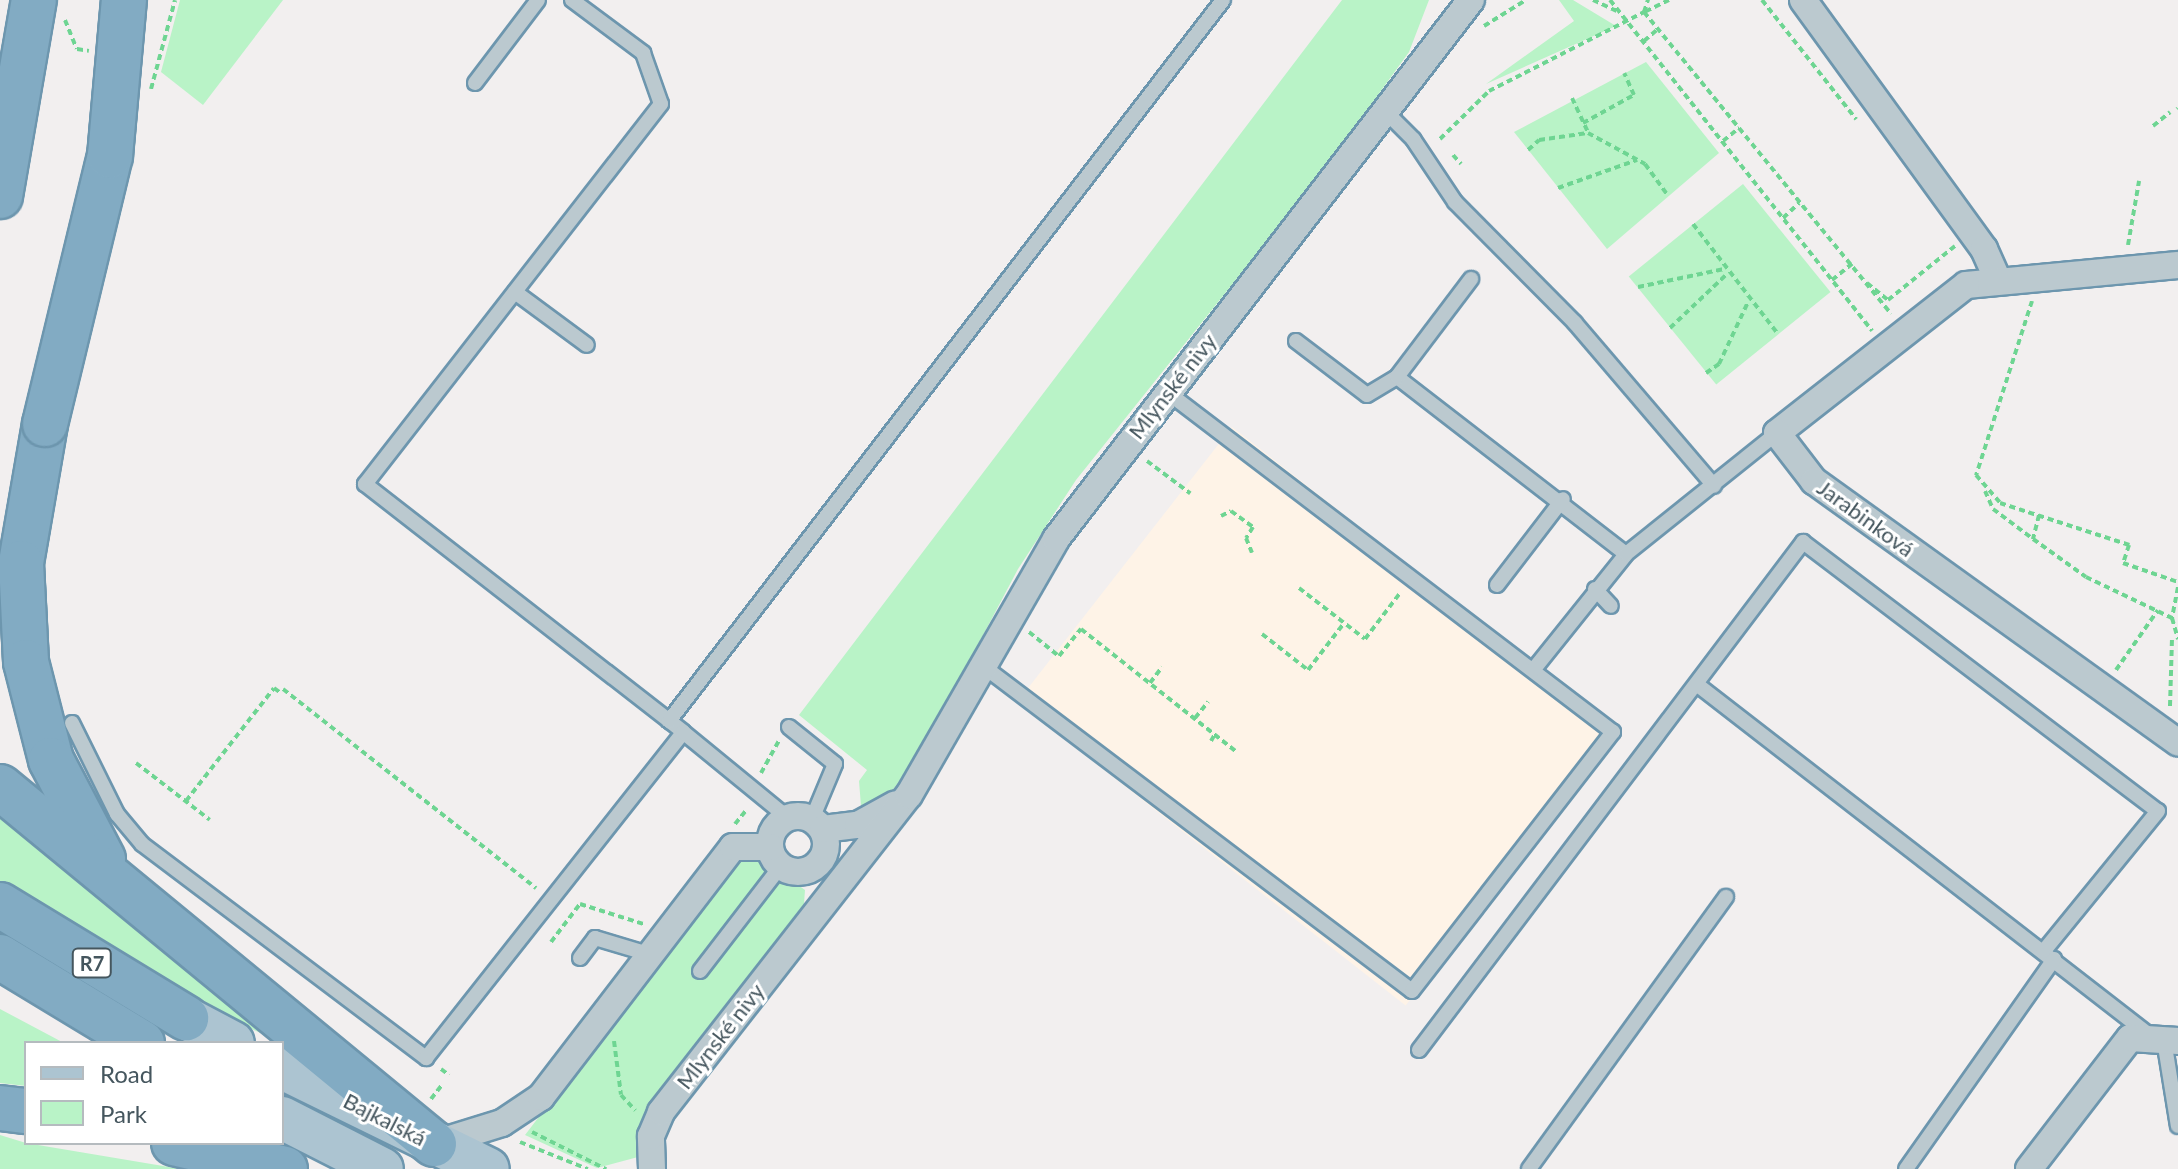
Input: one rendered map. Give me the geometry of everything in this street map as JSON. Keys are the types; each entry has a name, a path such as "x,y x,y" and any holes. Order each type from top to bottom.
{"highway":[{"path":"122,887 62,785 26,662 21,563 45,424 110,156 124,0"},
{"path":"0,196 48,6"},
{"path":"0,787 434,1144"},
{"name":"R7","path":"0,905 186,1018"},
{"name":"R7","path":"0,957 139,1041"},
{"path":"0,973 50,988"},
{"path":"0,1108 24,1111"},
{"path":"183,1145 285,1169"}],"main road":[{"path":"186,1018 229,1041"},
{"name":"Bajkalská","path":"284,1069 434,1144 502,1142"},
{"name":"Bajkalská","path":"284,1119 382,1169"}],"street":[{"name":"Mlynské nivy","path":"654,1124 909,795 1056,539 1471,0"},
{"path":"1803,0 1984,249 1998,280"},
{"path":"1777,433 1966,285 2178,265"},
{"name":"Jarabinková","path":"1777,433 1814,481 2178,743"},
{"name":"Mlynské nivy","path":"652,942 733,847 776,857 812,837 870,820 909,795"},
{"path":"776,857 776,827 812,837 816,913"},
{"name":"Mlynské nivy","path":"812,837 867,852"},
{"path":"502,1142 605,1016 652,942"},
{"path":"2029,1169 2130,1038 2166,1040"},
{"path":"652,1169 654,1124"}],"lane":[{"path":"475,83 538,0"},
{"path":"572,0 643,53 661,104 365,484 683,732 812,837 835,764 789,727"},
{"path":"669,721 1223,0"},
{"path":"1385,111 1413,139 1455,202 1575,323 1714,486"},
{"path":"1296,341 1367,395 1397,377 1471,279"},
{"path":"515,292 587,345"},
{"path":"1397,377 1563,499 1626,554"},
{"path":"983,666 1412,991 1613,732 1379,550 1167,392"},
{"path":"1534,669 1626,554 1777,433"},
{"path":"1497,585 1563,499"},
{"path":"1419,1050 1699,686 1803,542 2158,811 2049,955 1906,1169"},
{"path":"1595,589 1611,606"},
{"path":"1699,686 2049,955 2166,1040 2178,1123"},
{"path":"72,723 117,814 142,844 426,1058 683,732"},
{"path":"700,971 776,857"},
{"path":"1529,1169 1726,897"},
{"path":"580,958 595,938 652,942"}],"path":[{"path":"147,105 172,0"},
{"path":"1477,30 1526,0"},
{"path":"1593,0 1621,13"},
{"path":"1610,0 1864,320"},
{"path":"1644,12 1648,0"},
{"path":"1440,139 1489,91 1669,0"},
{"path":"1762,0 1860,124"},
{"path":"48,6 77,49 103,54"},
{"path":"1644,12 1897,322"},
{"path":"1644,41 1658,29"},
{"path":"1583,123 1634,95 1624,73"},
{"path":"1572,98 1588,133 1637,160 1667,194"},
{"path":"2153,126 2170,112"},
{"path":"1723,141 1739,128"},
{"path":"1528,150 1539,140 1588,133"},
{"path":"1453,155 1461,164"},
{"path":"1558,188 1637,160"},
{"path":"2127,251 2139,181"},
{"path":"1783,218 1800,202"},
{"path":"1693,224 1748,302 1778,334"},
{"path":"1867,283 1888,300 1953,243"},
{"path":"1832,280 1852,264"},
{"path":"1638,287 1726,271"},
{"path":"1670,328 1726,271"},
{"path":"2033,298 1976,475 1993,509 2033,539 2086,577 2172,618"},
{"path":"1706,373 1719,364 1748,302"},
{"path":"1141,457 1190,493"},
{"path":"1984,490 2039,515 2129,545 2123,563 2178,585 2172,618 2175,638 2170,718 2158,710"},
{"path":"1221,516 1231,511 1253,527 1246,538 1252,553"},
{"path":"2033,539 2039,515"},
{"path":"1299,588 1365,639 1407,585 1388,571 1379,550"},
{"path":"2124,685 2112,676 2158,610"},
{"path":"1262,634 1308,670 1344,623"},
{"path":"1027,631 1059,656 1081,629 1237,752"},
{"path":"1150,683 1162,667"},
{"path":"186,801 274,688 282,691 542,892"},
{"path":"1195,718 1208,702"},
{"path":"1211,741 1215,734"},
{"path":"136,763 210,820"},
{"path":"551,942 580,904 652,942"},
{"path":"605,1016 621,1095 654,1124"},
{"path":"429,1101 442,1085"},
{"path":"502,1142 588,1169"},
{"path":"502,1142 606,1169"}],"shaded area":[{"path":"1232,427 1620,731 1406,1006 1017,702"}],"green space":[{"path":"180,0 283,0 203,105 161,72"},
{"path":"1342,0 1429,0 1409,52 1326,167 1076,480 1018,569 917,760 886,798 861,806 859,781 867,770 799,715"},
{"path":"1559,0 1573,0 1616,26 1486,84 1574,21"},
{"path":"1646,62 1719,153 1607,249 1514,132"},
{"path":"1743,184 1830,292 1716,385 1629,277"},
{"path":"0,808 280,1041 166,989 0,883"},
{"path":"739,856 761,859 805,890 804,904 651,1105 638,1157 597,1168 525,1135"},
{"path":"0,1009 60,1041 24,1041 24,1086 0,1083"},
{"path":"0,1135 24,1142 24,1145 181,1169 0,1169"}]}
